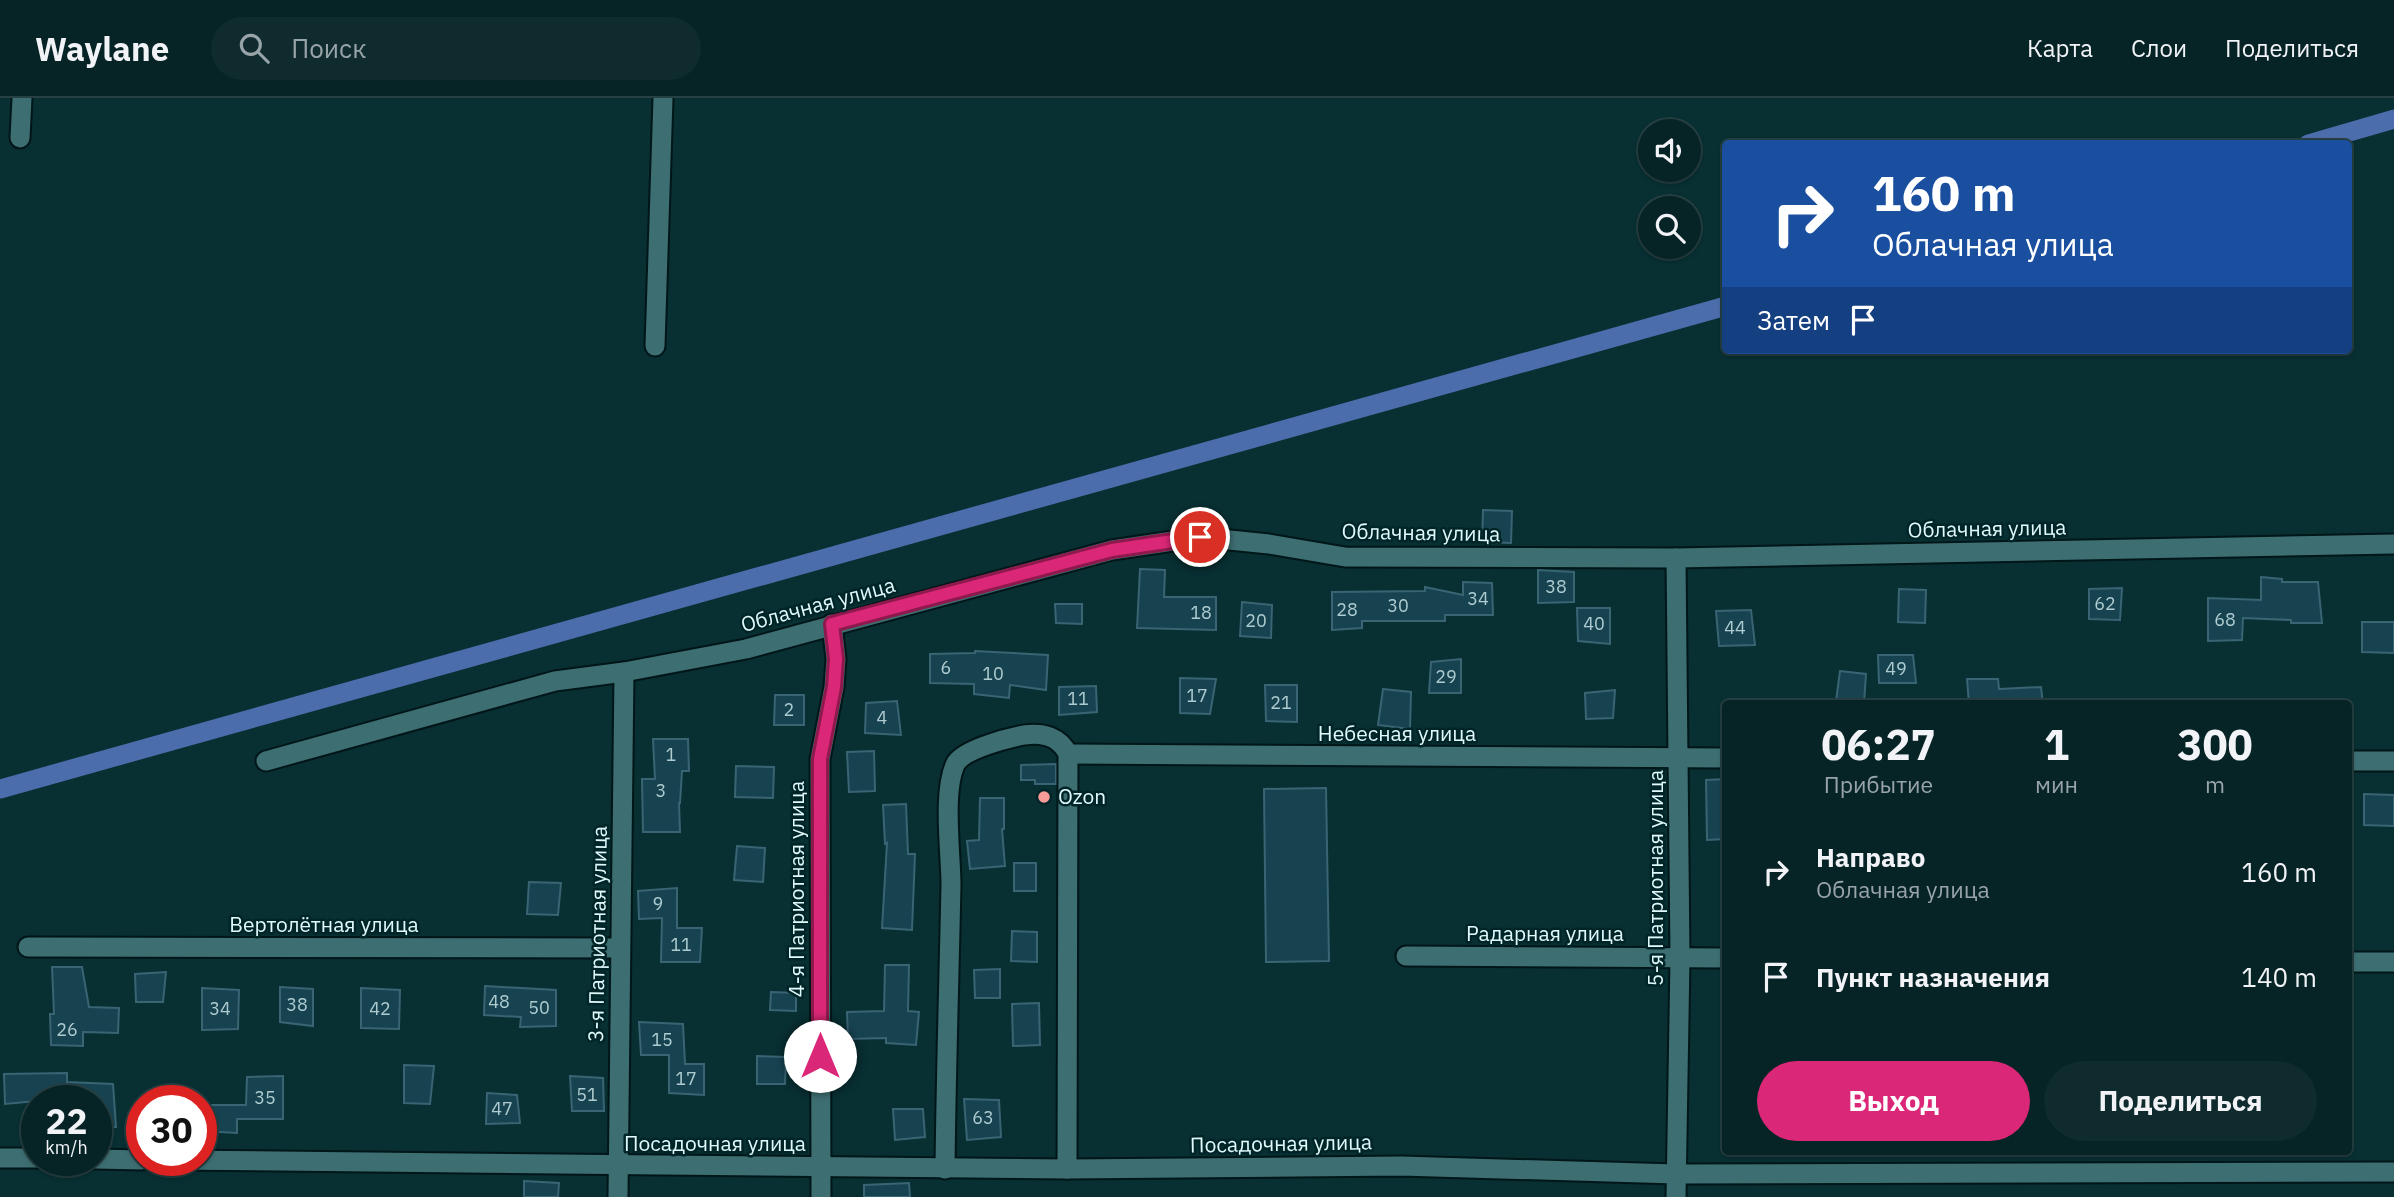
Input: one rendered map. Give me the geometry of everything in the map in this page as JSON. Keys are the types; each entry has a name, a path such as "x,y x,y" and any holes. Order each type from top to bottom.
{"street":[{"path":"20,138 22,98"},
{"path":"655,346 663,98"},
{"name":"Облачная улица","path":"266,761 555,681 624,672 746,649 1112,550 1200,537 1269,544 1345,557 1676,558 2394,544"},
{"name":"5-я Патриотная улица","path":"1676,558 1679,958 1676,1197"},
{"name":"4-я Патриотная улица","path":"821,1197 820,759 834,687 836,659 832,624"},
{"name":"3-я Патриотная улица","path":"618,1197 624,672"},
{"path":"945,1169 951,882 949,784 957,761 972,750 1026,734 1052,736 1063,742 1068,754 1067,1170"},
{"name":"Небесная улица","path":"1068,754 1722,758"},
{"path":"2352,761 2394,761"},
{"name":"Вертолётная улица","path":"27,947 620,948"},
{"name":"Радарная улица","path":"1406,956 1722,958"},
{"path":"2352,962 2394,962"},
{"path":"0,1158 21,1158"},
{"name":"Посадочная улица","path":"217,1161 1067,1170 1401,1166 1676,1174 2394,1172"}],"building":[{"path":"1483,510 1512,511 1511,543 1482,542"},
{"path":"1140,569 1165,570 1164,597 1216,597 1216,630 1137,628"},
{"path":"1538,570 1574,572 1574,602 1538,603"},
{"path":"2261,577 2282,579 2282,582 2318,582 2322,623 2243,618 2242,640 2208,641 2208,598 2261,600"},
{"path":"1463,582 1492,583 1493,615 1445,615 1445,621 1362,621 1362,628 1332,630 1332,592 1425,591 1425,587 1463,595"},
{"path":"2122,588 2120,620 2089,619 2089,589"},
{"path":"1899,589 1926,590 1925,623 1898,622"},
{"path":"1242,602 1272,605 1271,638 1240,636"},
{"path":"1055,604 1082,604 1082,624 1056,623"},
{"path":"1577,608 1610,608 1610,644 1578,641"},
{"path":"1751,610 1755,645 1719,646 1716,611"},
{"path":"2362,622 2394,622 2394,653 2362,652"},
{"path":"975,651 1048,655 1046,690 1010,685 1009,698 974,694 974,684 930,683 930,654"},
{"path":"1878,655 1913,655 1916,683 1879,683"},
{"path":"1461,659 1461,693 1429,693 1431,662"},
{"path":"1840,671 1866,674 1864,700 1836,700"},
{"path":"1180,678 1216,679 1210,714 1180,713"},
{"path":"1967,679 1998,679 1999,689 2041,687 2043,700 1969,700"},
{"path":"1265,685 1297,685 1297,722 1266,721"},
{"path":"1096,686 1097,712 1059,715 1059,687"},
{"path":"1383,689 1411,692 1410,729 1378,725"},
{"path":"1615,690 1613,718 1586,719 1585,693"},
{"path":"775,695 804,695 804,725 774,725"},
{"path":"897,701 901,735 865,733 866,703"},
{"path":"653,739 688,739 689,771 682,771 680,832 643,832 642,779 655,779"},
{"path":"874,751 875,791 849,792 847,752"},
{"path":"1056,764 1056,784 1035,784 1035,780 1021,780 1021,765"},
{"path":"736,766 774,767 773,798 735,797"},
{"path":"1722,779 1722,839 1707,840 1706,780"},
{"path":"1326,788 1329,961 1266,962 1264,789"},
{"path":"2364,794 2394,795 2394,826 2364,825"},
{"path":"980,798 1004,798 1002,829 1005,866 970,869 967,841 979,840"},
{"path":"906,804 908,854 915,854 912,930 882,928 887,843 885,844 883,805"},
{"path":"737,846 765,848 763,882 734,880"},
{"path":"1014,863 1036,863 1036,891 1014,891"},
{"path":"529,882 561,883 558,915 527,914"},
{"path":"677,888 677,928 702,928 700,962 661,962 662,918 639,919 638,891"},
{"path":"1012,931 1037,932 1037,962 1011,961"},
{"path":"885,965 909,965 908,1011 919,1012 916,1045 886,1043 886,1038 848,1039 847,1012 884,1011"},
{"path":"52,967 82,967 89,1007 119,1008 118,1033 83,1032 83,1046 51,1045 50,1014 54,1014"},
{"path":"1000,969 1000,998 975,998 974,970"},
{"path":"166,972 163,1002 136,1002 135,974"},
{"path":"485,986 556,990 556,1026 520,1027 521,1017 484,1015"},
{"path":"280,987 313,989 313,1026 280,1022"},
{"path":"202,988 239,990 238,1029 202,1030"},
{"path":"361,988 400,990 399,1029 361,1028"},
{"path":"771,992 796,993 796,1011 770,1010"},
{"path":"1039,1003 1040,1045 1013,1046 1012,1004"},
{"path":"639,1022 683,1024 685,1064 704,1064 704,1095 669,1093 669,1055 641,1055"},
{"path":"757,1056 786,1057 785,1084 757,1084"},
{"path":"404,1065 434,1066 430,1104 404,1103"},
{"path":"67,1073 67,1082 113,1084 116,1127 112,1127 112,1085 21,1085 21,1102 5,1104 4,1074"},
{"path":"283,1076 283,1119 237,1119 237,1133 217,1132 217,1105 246,1105 247,1077"},
{"path":"570,1076 603,1078 604,1111 572,1111"},
{"path":"487,1093 517,1095 520,1123 486,1124"},
{"path":"964,1099 999,1100 1001,1137 967,1140"},
{"path":"893,1109 923,1109 925,1137 895,1140"},
{"path":"524,1181 559,1183 558,1197 524,1197"},
{"path":"909,1183 910,1197 864,1197 864,1185"}],"waterway":[{"path":"2322,140 2394,119"},
{"path":"0,789 1722,307"}],"place":[{"name":"Ozon","path":"1044,797"}],"route":[{"path":"820,1056 820,759 834,687 836,659 832,624 1112,550 1200,537"}]}
